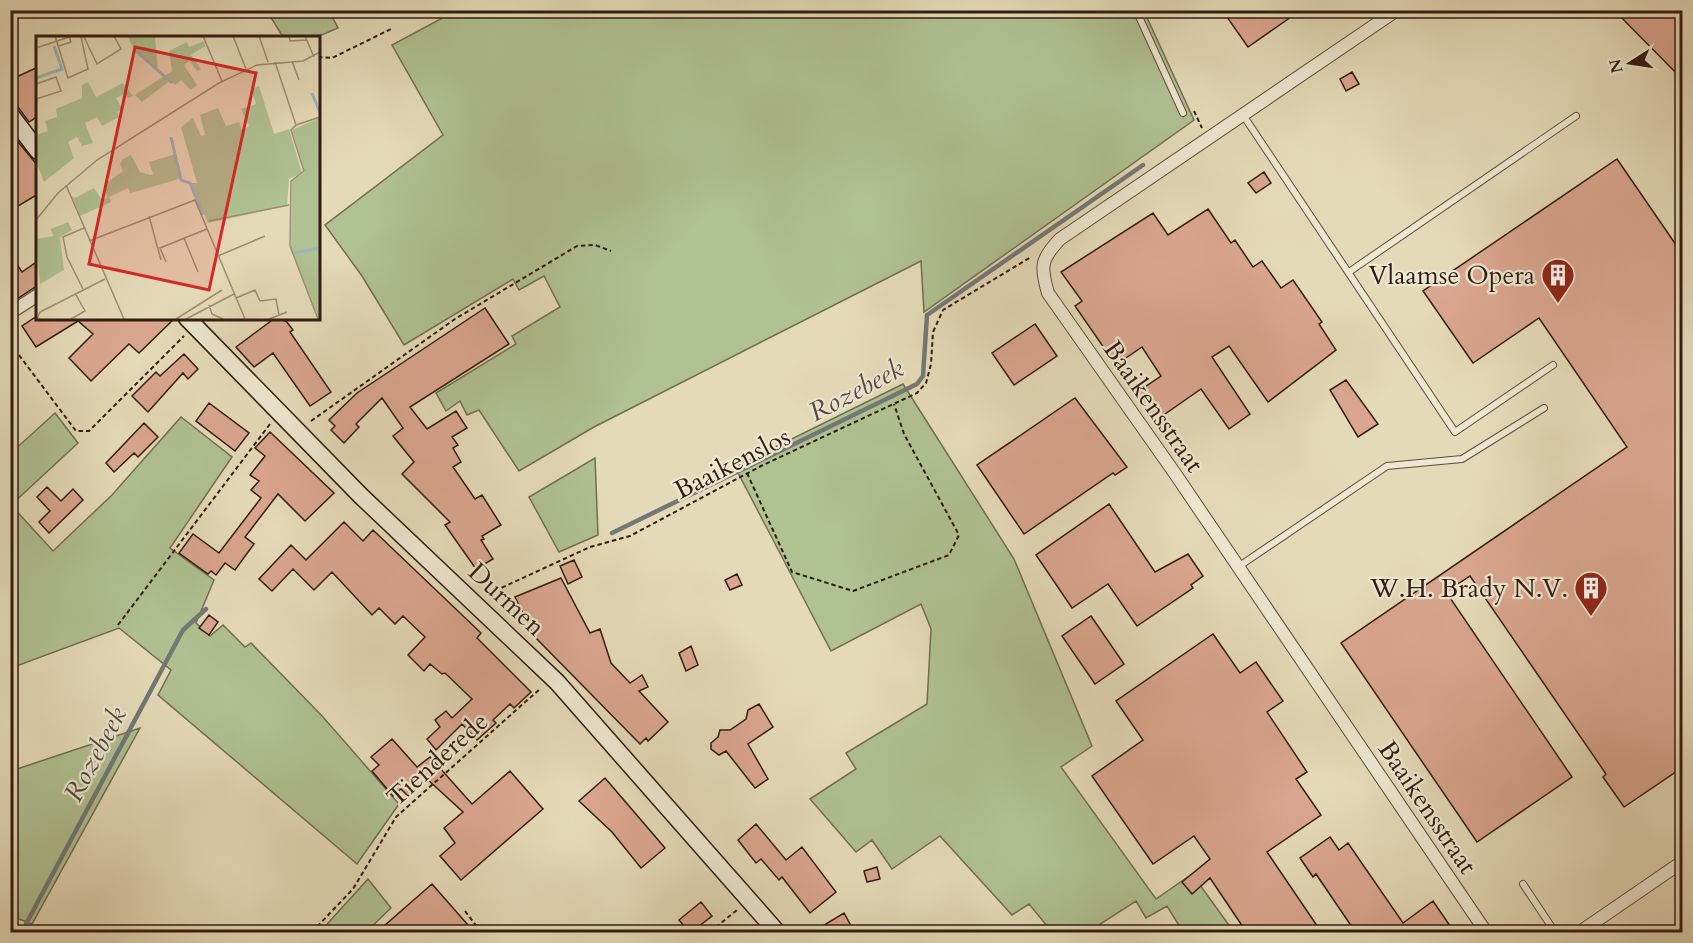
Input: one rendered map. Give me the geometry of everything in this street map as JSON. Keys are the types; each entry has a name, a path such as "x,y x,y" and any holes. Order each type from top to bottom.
{"street":[{"path":"1045,254 1060,239 1397,10"},
{"path":"10,114 36,148"},
{"name":"Baaikensstraat","path":"1045,254 1042,273 1048,292 1486,933"},
{"path":"10,313 36,296"},
{"name":"Durmen","path":"191,322 361,496 552,678 777,933"},
{"path":"1580,933 1683,862"}],"lane":[{"path":"1136,10 1183,113"},
{"path":"1243,114 1455,432 1553,365"},
{"path":"1349,272 1576,116"},
{"path":"1237,567 1387,466 1462,459 1544,408"},
{"path":"1523,884 1555,933"}],"path":[{"path":"320,57 332,58 391,29"},
{"path":"298,431 455,319 577,246 595,245 611,251"},
{"name":"Baaikenslos","path":"472,601 590,547 630,536 747,473 917,393 926,383 932,364 933,332 943,310 1033,255 1045,254"},
{"path":"10,343 75,431 89,431 191,322"},
{"path":"747,473 792,572 853,591 949,555 959,535 903,434 894,404"},
{"path":"117,625 280,413"},
{"name":"Tienderede","path":"312,933 353,889 396,817 552,678"},
{"path":"710,933 749,900"},
{"path":"465,911 482,933"},
{"path":"11,933 14,930 23,933"}],"green space":[{"path":"267,11 329,11 338,28 319,36 282,36"},
{"path":"449,11 1144,11 1194,120 924,312 921,261 594,427 519,471 479,410 467,415 460,401 446,411 436,393 516,344 512,336 560,307 544,276 519,290 513,279 404,345 362,276 325,225 443,135 392,45 450,14"},
{"path":"903,384 1014,559 1092,746 1061,767 1156,899 1192,874 1234,932 1183,932 1167,906 1146,918 1136,901 1088,932 1052,932 1029,904 1012,915 940,836 892,869 872,840 856,852 810,799 856,769 846,753 927,704 931,629 921,604 831,651 735,467"},
{"path":"55,413 78,443 11,505 11,453"},
{"path":"181,417 232,457 170,548 214,580 196,623 210,636 223,625 245,647 251,643 323,717 399,804 357,864 158,695 171,670 119,628 11,668 11,505 53,551 112,495"},
{"path":"595,458 598,535 559,552 529,497"},
{"path":"140,728 32,924 11,916 11,771"},
{"path":"368,879 391,908 366,932 320,932"}],"building":[{"path":"1222,10 1301,10 1248,47"},
{"path":"1614,10 1683,10 1683,80"},
{"path":"36,68 36,117 29,122 18,107 10,104 10,80"},
{"path":"1352,72 1359,84 1346,91 1340,79"},
{"path":"10,132 36,164 36,195 10,211"},
{"name":"W.H. Brady N.V.","path":"1617,159 1683,255 1683,767 1624,807 1603,777 1606,774 1470,576 1446,592 1572,777 1477,842 1341,643 1627,447 1539,318 1473,363 1423,291"},
{"path":"1264,172 1271,183 1256,193 1248,183"},
{"path":"1208,209 1231,243 1235,240 1253,267 1262,261 1281,288 1293,280 1322,322 1319,324 1336,350 1268,402 1229,346 1212,357 1250,414 1229,429 1201,389 1155,421 1136,393 1161,376 1142,347 1123,360 1120,355 1113,361 1075,306 1082,301 1061,272 1153,213 1168,235"},
{"path":"10,254 22,272 36,262 36,286 17,299 10,289"},
{"path":"485,308 509,344 410,407 427,429 456,411 467,428 452,437 458,445 453,448 461,462 453,467 475,499 482,495 501,525 482,536 484,539 481,540 493,559 476,569 445,525 450,522 402,474 414,462 393,436 403,428 382,398 356,424 359,427 344,443 331,430 335,426 329,420 357,393"},
{"path":"34,318 36,320 173,320 139,353 129,344 91,381 69,358 93,334 78,321 36,347 22,326"},
{"path":"272,320 286,321 293,330 290,332 331,392 310,406 273,353 254,367 236,347"},
{"path":"1035,324 1057,356 1014,385 992,353"},
{"path":"184,354 198,369 188,379 183,373 148,412 132,396 156,372 160,376"},
{"path":"1346,380 1378,424 1358,437 1330,390"},
{"path":"1075,398 1127,467 1115,475 1113,473 1024,534 977,465"},
{"path":"209,403 249,433 235,451 196,421"},
{"path":"144,423 158,437 138,457 134,453 114,472 106,463"},
{"path":"270,432 334,493 305,521 278,494 245,537 254,544 235,570 225,563 216,575 211,571 208,574 179,553 193,534 219,553 261,498 251,490 259,481 250,475 265,456 255,448"},
{"path":"47,487 61,501 73,489 83,500 49,533 39,522 50,511 37,497"},
{"path":"1109,504 1155,572 1188,554 1203,576 1191,585 1193,588 1137,626 1108,584 1072,608 1036,555"},
{"path":"344,522 363,541 373,530 481,633 477,638 531,692 514,708 510,704 493,720 496,723 477,740 462,724 436,750 427,739 440,727 435,720 446,711 452,718 472,699 445,673 442,674 430,664 424,671 408,655 425,637 403,616 395,624 379,608 372,615 332,572 314,590 293,569 272,591 259,579 291,545 306,560"},
{"path":"574,560 582,577 568,584 560,566"},
{"path":"737,574 742,585 730,590 725,580"},
{"path":"561,578 590,633 600,629 611,663 630,683 642,675 648,687 639,691 668,722 648,741 646,738 640,744 535,637 515,597"},
{"path":"209,615 218,622 209,635 199,628"},
{"path":"1091,616 1124,664 1095,684 1062,636"},
{"path":"1213,634 1240,673 1256,662 1283,701 1267,712 1307,772 1296,779 1321,815 1267,852 1322,933 1247,933 1210,878 1192,894 1182,882 1210,859 1194,836 1153,864 1092,776 1143,740 1116,701"},
{"path":"691,646 698,665 686,671 679,653"},
{"path":"759,704 773,727 748,744 768,779 755,788 726,751 719,755 711,749 711,743 718,737 720,730 730,730 746,719 748,710"},
{"path":"392,739 417,767 430,757 472,804 510,771 543,809 461,880 440,856 455,843 444,828 463,812 427,779 408,796 401,789 393,796 372,771 379,765 371,757"},
{"path":"605,778 665,848 641,868 612,832 579,801"},
{"path":"756,824 786,860 802,847 836,892 810,913 782,877 779,880 761,859 756,863 738,840"},
{"path":"1330,837 1339,850 1348,843 1403,923 1433,901 1455,933 1356,933 1316,874 1313,877 1300,858"},
{"path":"877,867 880,879 867,882 864,871"},
{"path":"432,884 475,933 376,933"},
{"path":"701,902 712,916 690,933 679,920"},
{"path":"844,913 855,933 811,933"}],"waterway":[{"name":"Rozebeek","path":"612,533 917,384 923,376 927,315 1143,165"},
{"name":"Rozebeek","path":"26,924 183,630 206,609"}],"place":[{"name":"Vlaamse Opera","path":"1558,304"},
{"name":"W.H. Brady N.V.","path":"1591,617"}]}
